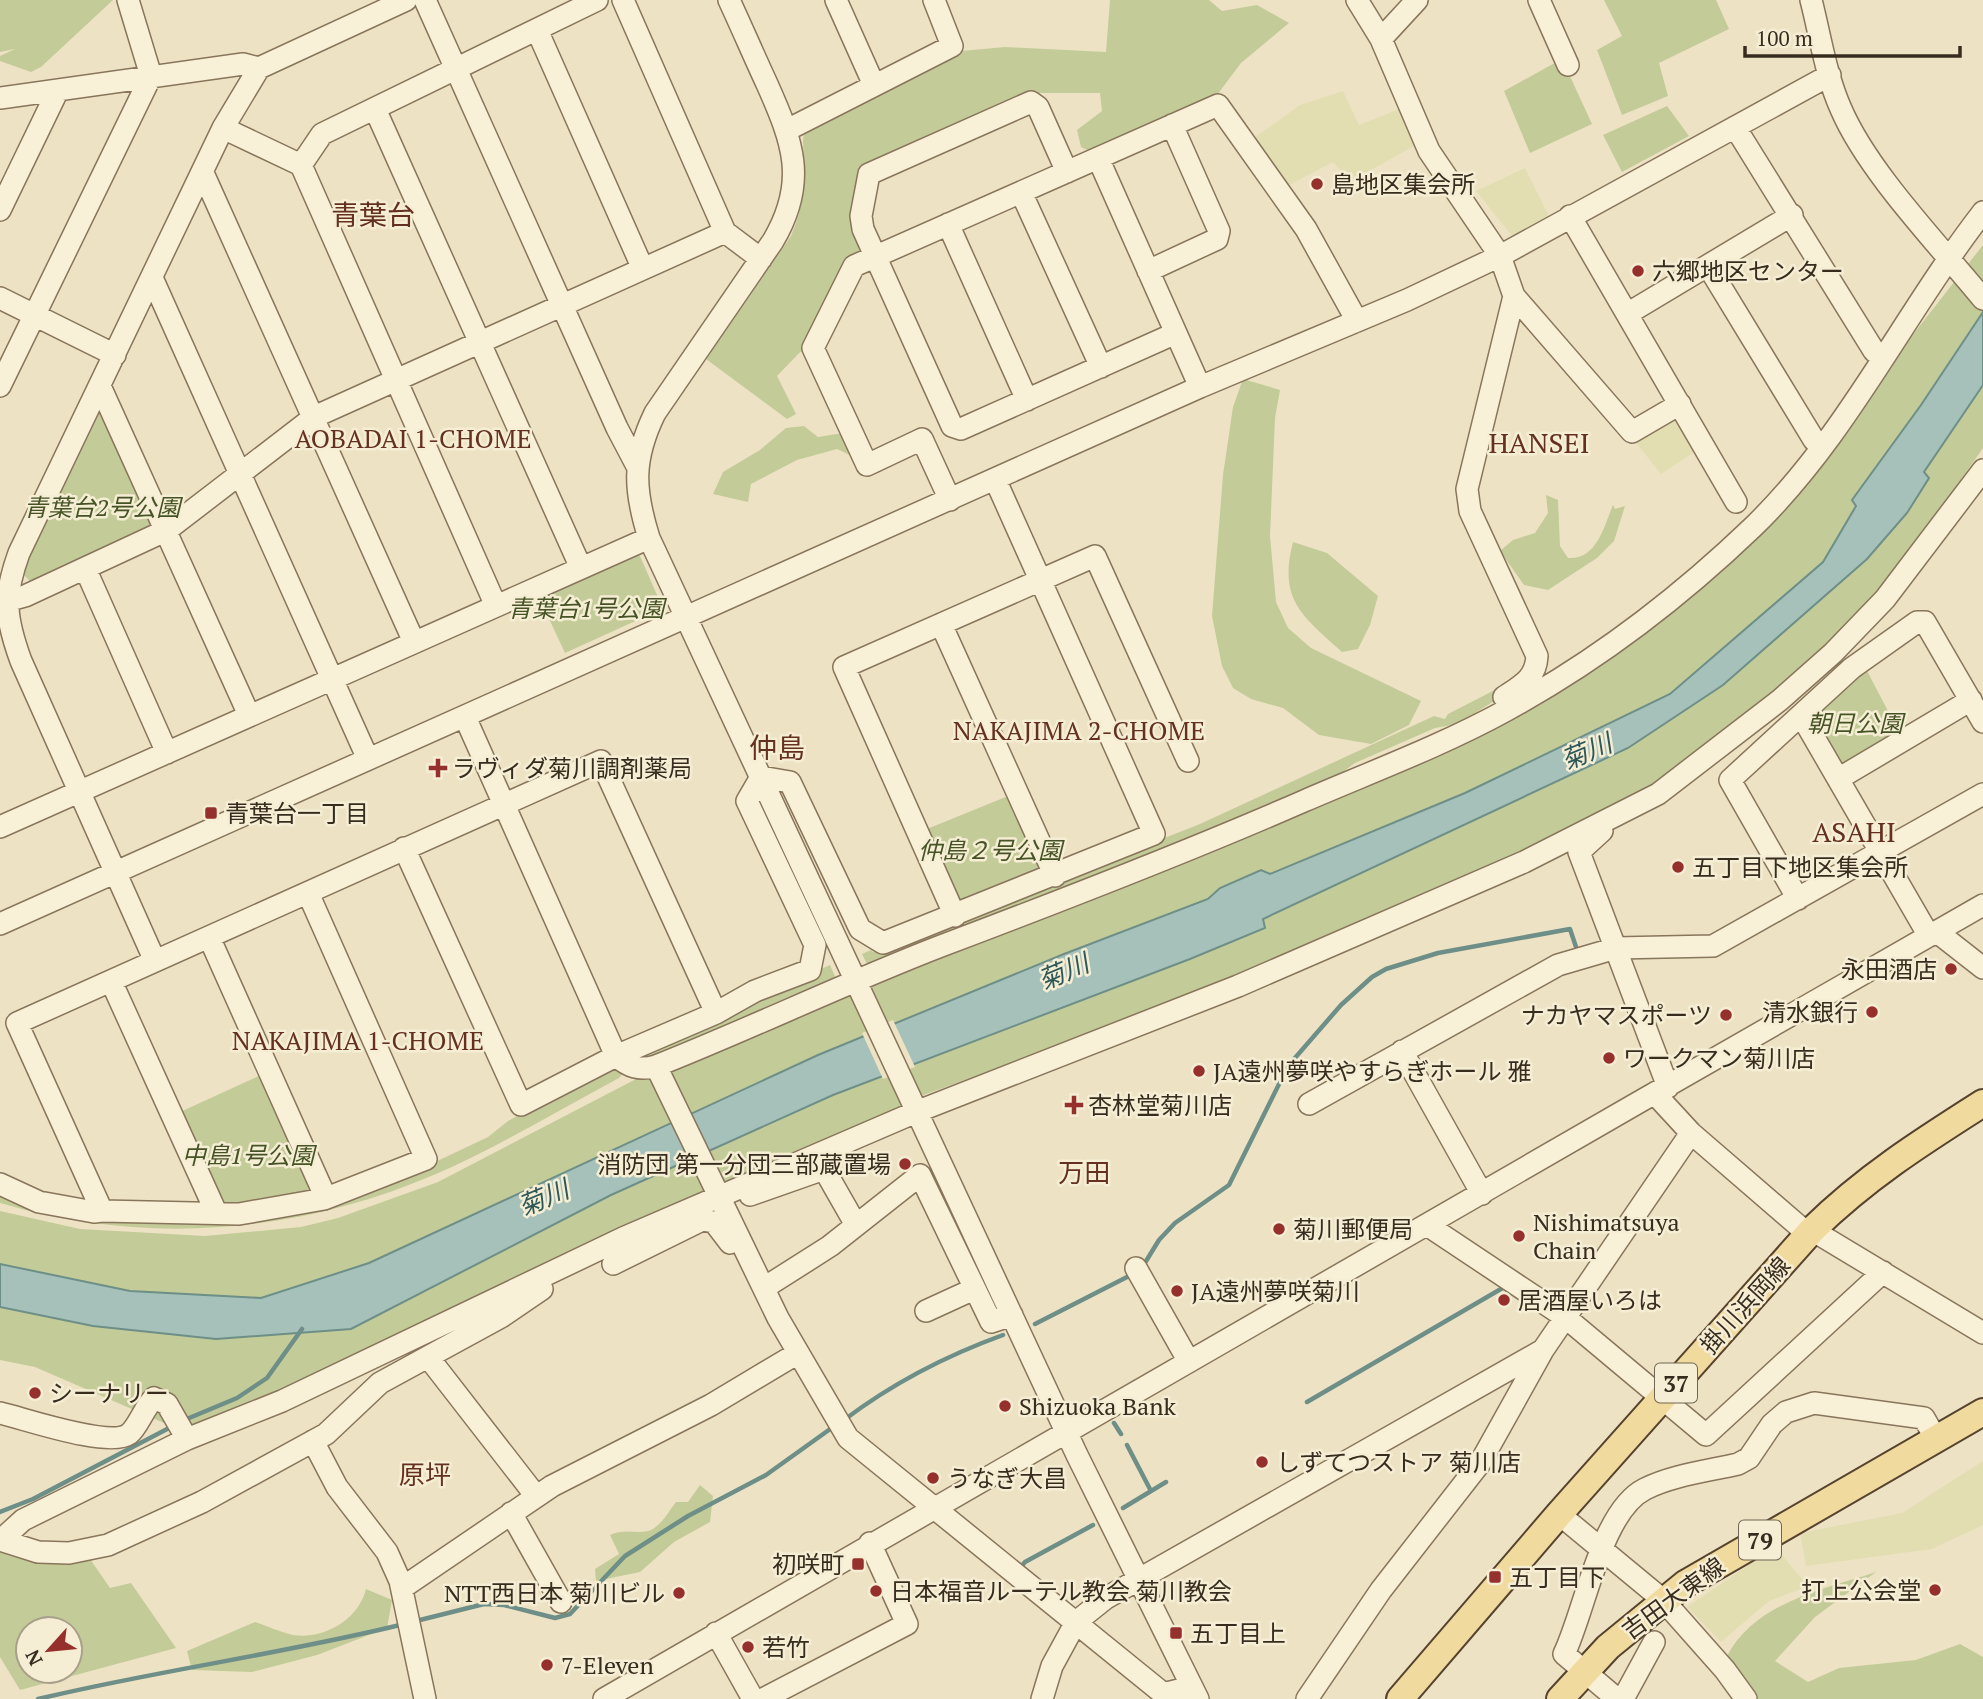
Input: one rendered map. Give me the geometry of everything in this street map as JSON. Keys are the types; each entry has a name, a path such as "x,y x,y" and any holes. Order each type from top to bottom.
{"main road":[{"name":"掛川浜岡線","path":"1400,1699 1559,1514 1810,1232 1850,1192 1887,1164 1983,1103"},
{"name":"吉田大東線","path":"1560,1699 1583,1673 1663,1600 1713,1566 1983,1412"}],"street":[{"path":"0,386 151,76 128,0"},
{"path":"155,961 21,661 3,603 19,553 153,280 223,128 260,68 406,0"},
{"path":"425,0 637,466"},
{"path":"301,165 322,134 597,0"},
{"path":"623,0 726,232 761,259"},
{"path":"657,1068 778,1318 848,1438 1160,1691 1194,1693 915,1110 649,538 637,499 637,466 644,436 655,414 785,222 793,191 794,164 788,130 729,0"},
{"path":"835,0 874,85"},
{"path":"788,130 952,46 934,0"},
{"path":"1357,0 1381,39 1429,151 1500,256 1514,296 1632,432 1680,404"},
{"path":"1381,39 1418,0"},
{"path":"1539,0 1568,65"},
{"path":"1811,0 1839,107 1867,155 1983,299"},
{"path":"537,30 643,269"},
{"path":"0,97 243,64 260,68"},
{"path":"0,924 1200,387 1357,321 1500,256 1830,75"},
{"path":"0,210 58,90"},
{"path":"1066,172 1038,107 1031,102 869,174 862,216 863,229 952,426 961,429 1176,333"},
{"path":"950,500 922,439 867,465 813,348 854,266 1172,125 1219,105 1306,229 1357,321"},
{"path":"374,109 581,568"},
{"path":"1148,271 1217,239 1219,231 1172,125"},
{"path":"1735,127 1874,351"},
{"path":"223,128 301,165 496,606"},
{"path":"1097,158 1200,387"},
{"path":"203,173 414,642"},
{"path":"1021,192 1101,367"},
{"path":"1721,556 1731,537 1814,440 1874,351 1983,212"},
{"path":"1627,314 1792,215"},
{"path":"1570,216 1736,502"},
{"path":"948,224 1027,400"},
{"path":"3,603 167,530 314,417 726,232"},
{"path":"465,717 616,1056 629,1067 644,1070 657,1068 856,982 1150,865 1446,740 1561,678 1623,636 1756,524 1812,462 1864,390 1948,256"},
{"path":"1709,265 1814,440"},
{"path":"153,280 368,760"},
{"path":"1446,740 1528,681 1536,670 1537,656 1470,511 1467,489 1514,296"},
{"path":"0,298 115,355"},
{"path":"100,386 249,715"},
{"path":"778,1318 752,1283 725,1233 714,1223 702,1220 609,1256 282,1401 187,1439 23,1520 1,1540 38,1552 69,1553 108,1545 202,1503 326,1434 380,1383 609,1256 718,1198 915,1110 1238,986 1524,862 1658,794 1780,700 1832,653 1885,599 1983,470"},
{"path":"761,777 790,782 860,929 866,931 872,939 883,943 1154,834 995,479"},
{"path":"0,827 649,538"},
{"path":"955,916 844,667 1095,556 1188,761"},
{"path":"85,568 167,753"},
{"path":"1798,899 1730,780 1852,668 1917,622 1925,622 1983,722"},
{"path":"941,624 1055,876"},
{"path":"1838,779 1971,700"},
{"path":"1801,715 1881,852 1933,934 1983,968"},
{"path":"102,1211 18,1023 601,761 716,1013"},
{"path":"404,848 521,1105 616,1056 716,1013 755,991 810,970 815,945 747,801 761,777"},
{"path":"1309,1104 1558,965 1616,948 1713,946 1983,794"},
{"path":"1621,813 1579,852 1616,948 1662,1091 1691,1133 1810,1232 1883,1272 1983,1333"},
{"path":"0,1184 39,1202 94,1212 239,1214 324,1199 325,1196 356,1188 426,1159 308,893"},
{"path":"604,1699 933,1505 1482,1194 1983,905"},
{"path":"209,937 325,1196"},
{"path":"111,981 216,1212"},
{"path":"1402,1051 1482,1194"},
{"path":"1307,1699 1381,1590 1480,1463 1544,1350 1691,1133"},
{"path":"718,1198 780,1187 824,1169 856,1226"},
{"path":"764,1289 830,1246 920,1174 991,1322 1017,1326"},
{"path":"1427,1225 1566,1317 1706,1435 1883,1272"},
{"path":"1138,1271 1188,1360"},
{"path":"926,1311 974,1289"},
{"path":"1042,1699 1052,1666 1076,1622 1106,1598 1544,1350"},
{"path":"402,1588 536,1496 634,1441 711,1405 798,1353"},
{"path":"428,1357 536,1496"},
{"path":"0,1413 98,1437 120,1439 132,1432 143,1409 154,1398 167,1404 187,1439"},
{"path":"1617,1699 1583,1673 1564,1654 1578,1624 1600,1549 1617,1517 1641,1490 1749,1458 1772,1424 1786,1412 1814,1403 1924,1418 1936,1438"},
{"path":"313,1441 337,1488 387,1552 402,1588 425,1699"},
{"path":"511,1513 561,1602"},
{"path":"1559,1514 1663,1600 1725,1670 1746,1699"},
{"path":"763,1699 907,1624 889,1579 870,1543"},
{"path":"716,1633 753,1699"},
{"path":"1623,1699 1654,1642"}],"shaded area":[{"path":"1343,91 1359,125 1404,107 1421,142 1350,182 1333,162 1284,188 1254,138 1300,105"},
{"path":"1525,168 1549,216 1512,236 1476,191"},
{"path":"1676,408 1696,451 1661,474 1633,439"},
{"path":"1983,1461 1983,1525 1932,1549 1806,1566 1800,1533 1902,1513"},
{"path":"1775,1547 1808,1586 1769,1601 1721,1642 1687,1607"}],"green space":[{"path":"0,0 113,0 41,67 31,72 0,61 0,56 15,49 0,52"},
{"path":"1110,0 1209,0 1222,11 1257,5 1289,23 1241,63 1217,95 1093,153 1081,147 1077,130 1102,111 1100,93 1038,93 862,171 864,245 860,256 806,346 777,376 796,414 787,419 706,359 791,236 803,195 803,143 806,126 961,51 1005,47 1106,52"},
{"path":"1604,0 1716,0 1729,29 1659,63 1668,96 1622,115 1597,50 1622,36"},
{"path":"1562,59 1592,124 1530,153 1504,91"},
{"path":"1667,106 1689,136 1622,172 1603,135"},
{"path":"1983,245 1983,448 1856,629 1609,820 1275,969 926,1094 282,1401 194,1436 35,1367 0,1360 0,1211 80,1229 205,1236 301,1227 338,1218 438,1182 638,1078 1530,707 1753,539"},
{"path":"1243,379 1280,390 1275,418 1270,536 1276,602 1288,628 1311,648 1421,701 1409,725 1371,744 1319,735 1283,708 1251,699 1233,688 1222,666 1212,616 1223,475 1233,407"},
{"name":"青葉台2号公園","path":"99,414 109,414 157,521 152,532 35,586 23,574"},
{"path":"804,426 818,437 843,433 854,457 837,449 797,460 751,484 748,502 713,494 723,472 760,450 786,428"},
{"path":"1546,495 1558,500 1560,546 1568,558 1586,554 1593,548 1613,505 1615,509 1625,506 1614,541 1597,558 1548,590 1524,585 1500,551 1513,540 1535,533 1548,513"},
{"path":"1293,542 1327,553 1378,596 1370,625 1358,649 1342,652 1315,628 1297,605 1291,593 1289,579"},
{"name":"青葉台1号公園","path":"628,554 640,556 657,595 653,613 565,653 538,595"},
{"name":"朝日公園","path":"1864,665 1901,736 1840,772 1809,719"},
{"path":"1528,673 1513,689 1458,724 1435,728 1355,763 1337,776 1336,783 869,968 862,954 1200,824 1434,716 1445,719 1448,714"},
{"name":"仲島２号公園","path":"1013,794 1048,873 962,907 922,831"},
{"path":"830,965 837,981 765,1015 633,1063 652,1045"},
{"path":"611,1064 624,1072 619,1078 505,1140 436,1174 330,1210 275,1221 165,1229 55,1217 0,1203 0,1186 39,1204 237,1216 431,1164 488,1137 508,1121"},
{"name":"中島1号公園","path":"263,1074 318,1197 222,1212 178,1113"},
{"path":"700,1485 713,1496 710,1522 674,1542 640,1572 596,1581 595,1569 619,1554 610,1535 652,1529 664,1519 676,1502 688,1502"},
{"path":"0,1545 41,1558 90,1559 110,1588 131,1583 176,1648 84,1673 84,1615 14,1615 14,1680 0,1657"},
{"path":"1876,1572 1815,1617 1775,1661 1808,1682 1839,1668 1916,1660 1960,1644 1983,1657 1983,1699 1753,1699 1727,1656 1740,1638 1755,1623 1792,1600"},
{"path":"366,1589 392,1600 387,1628 317,1655 252,1672 192,1670 187,1651 255,1622 293,1635 305,1636 328,1631 356,1610"},
{"path":"17,1685 39,1685 20,1690"}],"water":[{"name":"菊川","path":"1983,312 1983,385 1924,472 1929,478 1907,513 1867,559 1723,685 1628,748 1263,919 1265,928 833,1095 611,1195 351,1329 216,1339 93,1326 0,1307 0,1264 130,1291 261,1298 369,1263 818,1055 1064,954 1208,899 1220,888 1261,870 1270,874 1465,793 1670,694 1823,562 1856,506 1852,500 1921,405"}],"pier":[{"path":"893,1020 915,1067 883,1079 862,1033"}],"waterway":[{"path":"1143,1266 1159,1240 1175,1223 1229,1185 1288,1066 1341,1005 1372,977 1386,969 1438,953 1570,929 1577,950"},
{"path":"1035,1324 1131,1275"},
{"path":"1307,1402 1506,1286"},
{"path":"182,1421 237,1398 267,1378 302,1329"},
{"path":"844,1420 881,1394 920,1372 1003,1335"},
{"path":"1114,1423 1121,1434"},
{"path":"0,1512 33,1499 171,1427"},
{"path":"416,1621 484,1604 504,1605 555,1618 570,1614 625,1556 688,1516 766,1475 833,1427"},
{"path":"1127,1445 1151,1491"},
{"path":"1123,1508 1166,1482"},
{"path":"1019,1569 1025,1562 1093,1525"},
{"path":"38,1699 404,1624"}],"place":[{"name":"島地区集会所","path":"1317,184"},
{"name":"六郷地区センター","path":"1638,271"},
{"name":"ラヴィダ菊川調剤薬局","path":"438,768"},
{"name":"青葉台一丁目","path":"211,813"},
{"name":"五丁目下地区集会所","path":"1678,867"},
{"name":"永田酒店","path":"1951,969"},
{"name":"清水銀行","path":"1872,1012"},
{"name":"ナカヤマスポーツ","path":"1726,1015"},
{"name":"ワークマン菊川店","path":"1609,1058"},
{"name":"JA遠州夢咲やすらぎホール 雅","path":"1199,1071"},
{"name":"杏林堂菊川店","path":"1074,1105"},
{"name":"消防団 第一分団三部蔵置場","path":"905,1164"},
{"name":"菊川郵便局","path":"1279,1229"},
{"name":"Nishimatsuya Chain","path":"1519,1236"},
{"name":"JA遠州夢咲菊川","path":"1177,1291"},
{"name":"居酒屋いろは","path":"1504,1300"},
{"name":"シーナリー","path":"35,1393"},
{"name":"Shizuoka Bank","path":"1005,1406"},
{"name":"しずてつストア 菊川店","path":"1262,1462"},
{"name":"うなぎ大昌","path":"933,1478"},
{"name":"初咲町","path":"858,1564"},
{"name":"五丁目下","path":"1495,1577"},
{"name":"打上公会堂","path":"1935,1590"},
{"name":"日本福音ルーテル教会 菊川教会","path":"876,1591"},
{"name":"NTT西日本 菊川ビル","path":"679,1593"},
{"name":"五丁目上","path":"1176,1633"},
{"name":"若竹","path":"748,1647"},
{"name":"7-Eleven","path":"547,1665"}],"district":[{"name":"青葉台","path":"373,214"},
{"name":"AOBADAI 1-CHOME","path":"413,438"},
{"name":"HANSEI","path":"1539,442"},
{"name":"NAKAJIMA 2-CHOME","path":"1079,730"},
{"name":"仲島","path":"777,747"},
{"name":"ASAHI","path":"1854,831"},
{"name":"NAKAJIMA 1-CHOME","path":"358,1040"},
{"name":"万田","path":"1084,1172"},
{"name":"原坪","path":"425,1474"}]}
